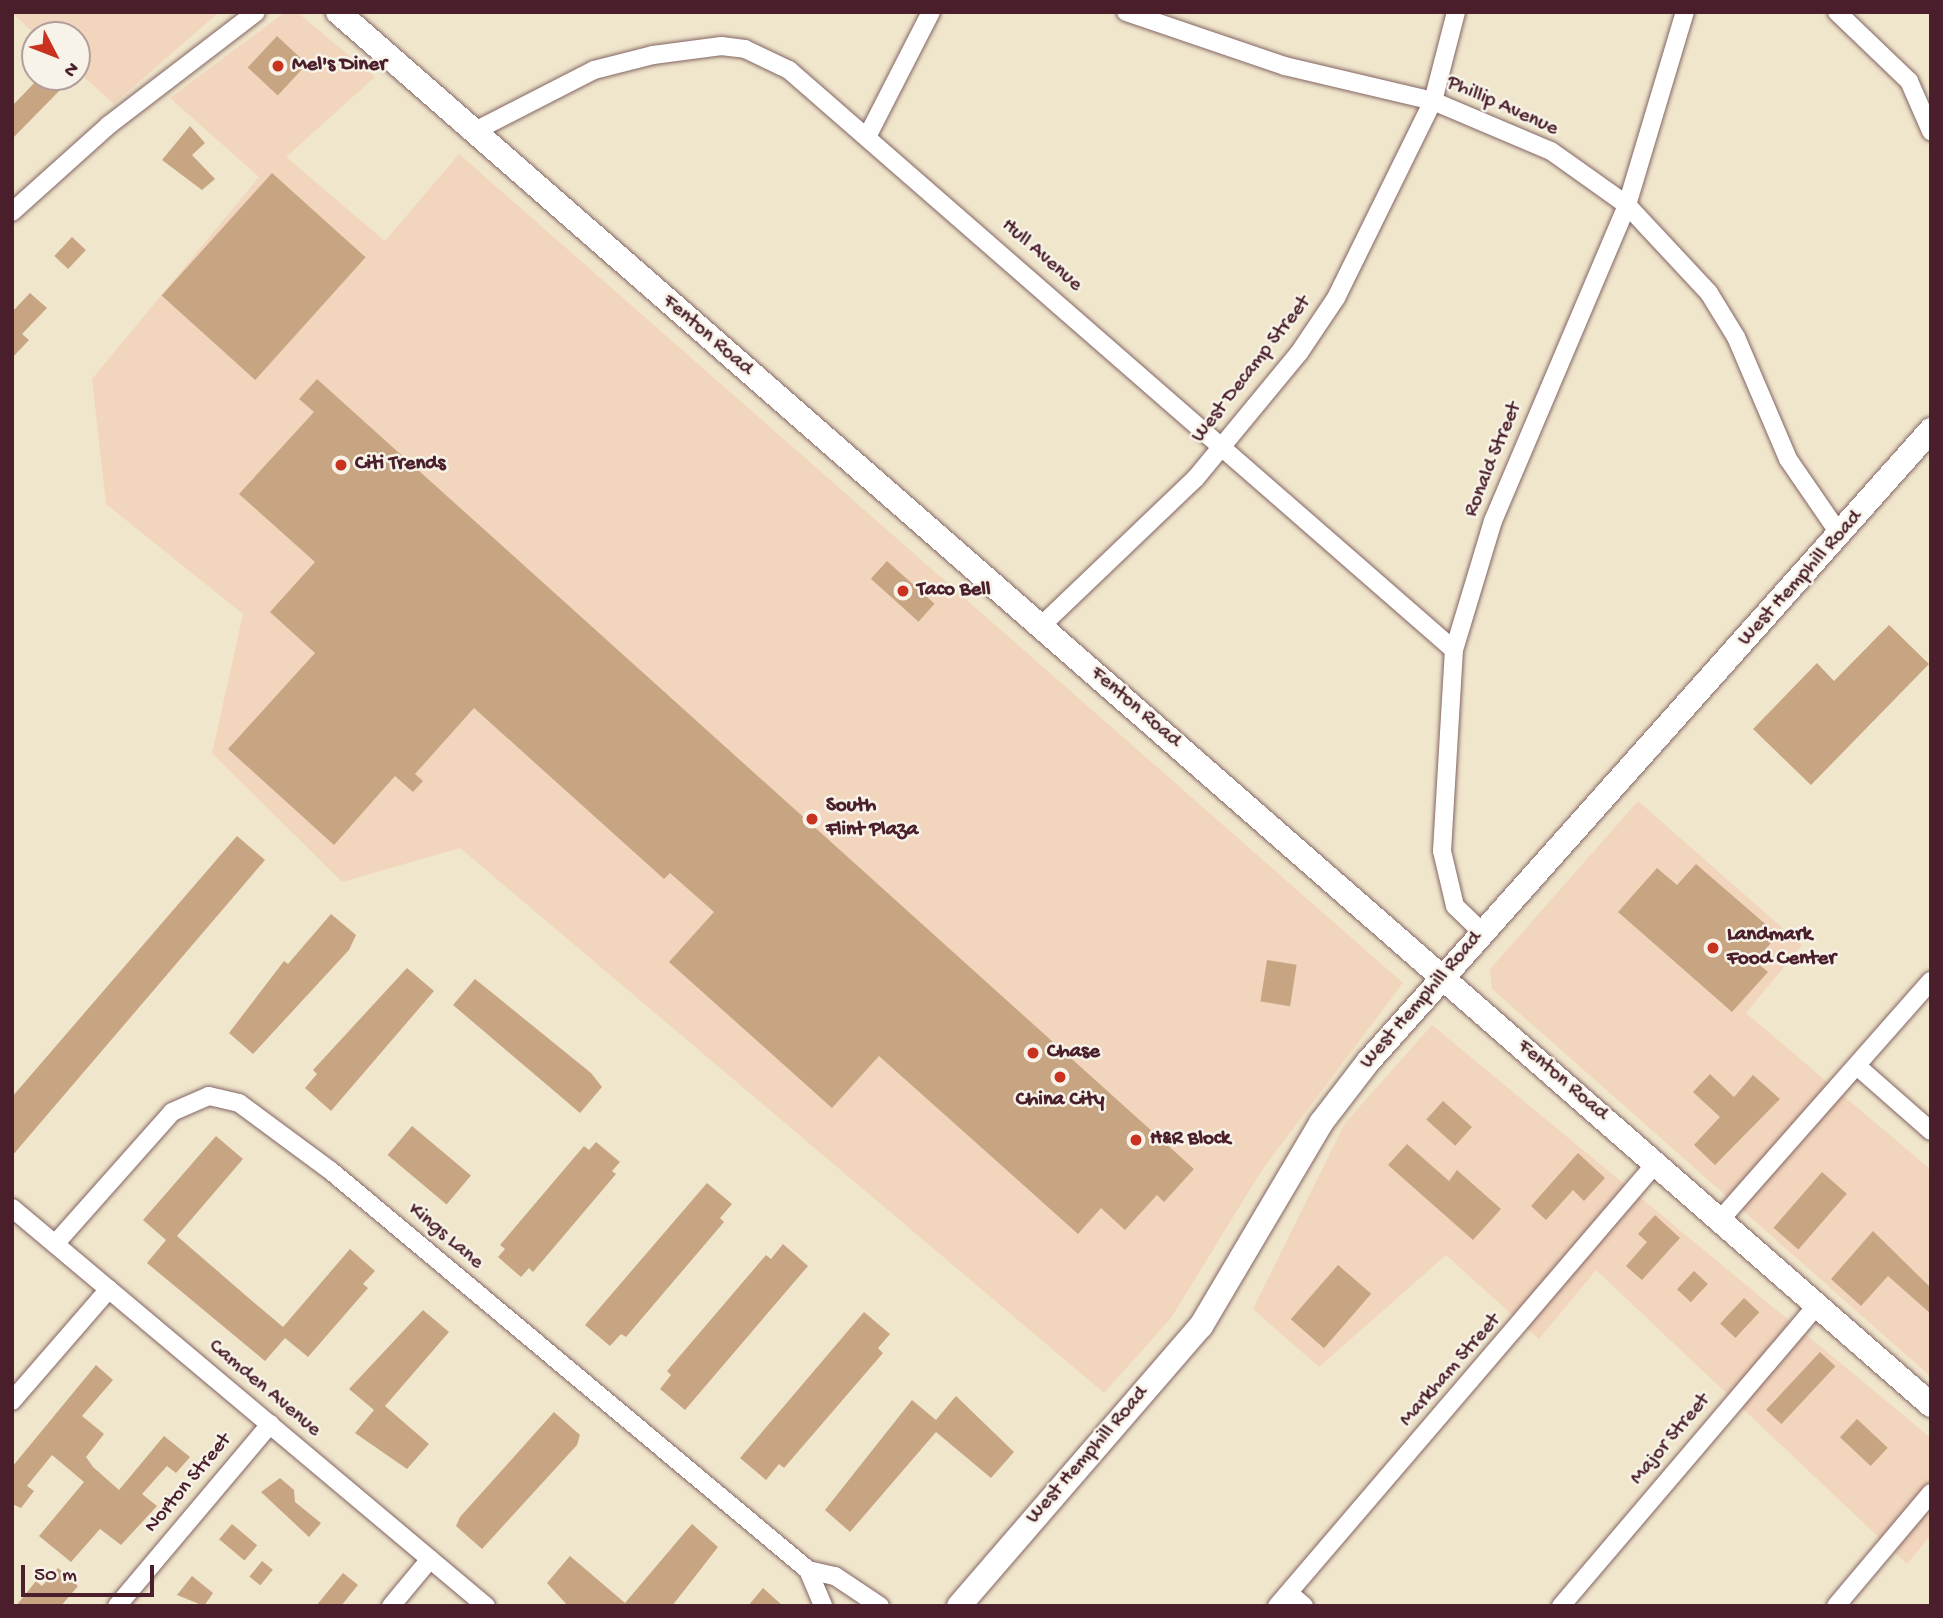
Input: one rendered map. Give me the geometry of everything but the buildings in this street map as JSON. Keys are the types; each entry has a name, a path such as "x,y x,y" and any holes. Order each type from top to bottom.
{"street":[{"path":"12,212 109,125 256,12"},
{"name":"Fenton Road","path":"338,12 472,132 1444,977 1931,1405"},
{"path":"868,135 931,12"},
{"name":"Phillip Avenue","path":"1126,12 1285,66 1433,101 1551,151 1627,205 1709,293 1736,337 1788,459 1840,536"},
{"name":"West Decamp Street","path":"1041,626 1224,446 1336,298 1433,101 1456,12"},
{"name":"Ronald Street","path":"1483,933 1455,905 1442,851 1454,650 1493,521 1627,205 1685,12"},
{"path":"1837,12 1909,81 1931,131"},
{"name":"Hull Avenue","path":"472,132 544,92 594,70 721,46 745,49 789,70 868,135 1454,650"},
{"name":"West Hemphill Road","path":"958,1606 1201,1326 1321,1123 1444,977 1840,536 1931,430"},
{"path":"1720,1220 1931,981"},
{"path":"1857,1066 1931,1131"},
{"name":"Kings Lane","path":"55,1244 172,1112 209,1096 239,1103 341,1179 808,1570 846,1581 880,1606"},
{"name":"Markham Street","path":"1283,1599 1656,1163"},
{"name":"Camden Avenue","path":"12,1208 486,1606"},
{"path":"12,1401 109,1289"},
{"name":"Major Street","path":"1561,1606 1817,1305"},
{"name":"Norton Street","path":"117,1606 270,1424"},
{"path":"1836,1606 1931,1493"},
{"path":"391,1606 430,1559"},
{"name":"Kings Lane","path":"808,1570 823,1606"},
{"path":"1283,1599 1304,1606"}],"shaded area":[{"path":"219,12 114,104 91,83 91,21 21,21 12,13"},
{"name":"South Flint Plaza","path":"285,12 297,12 375,77 286,157 385,241 459,154 1403,983 1262,1170 1171,1318 1104,1393 460,848 342,882 212,753 243,614 106,504 92,379 259,177 170,98"},
{"path":"1638,801 1802,945 1746,1013 1931,1170 1931,1377 1492,989 1490,969"},
{"path":"1432,1025 1931,1438 1931,1535 1907,1564 1596,1270 1539,1339 1446,1255 1319,1367 1253,1309 1345,1123"}],"place":[{"name":"Mel's Diner","path":"278,66"},
{"name":"Citi Trends","path":"341,465"},
{"name":"Taco Bell","path":"903,591"},
{"name":"South Flint Plaza","path":"812,819"},
{"name":"Landmark Food Center","path":"1713,948"},
{"name":"Chase","path":"1033,1053"},
{"name":"China City","path":"1060,1077"},
{"name":"H&R Block","path":"1136,1140"}]}
